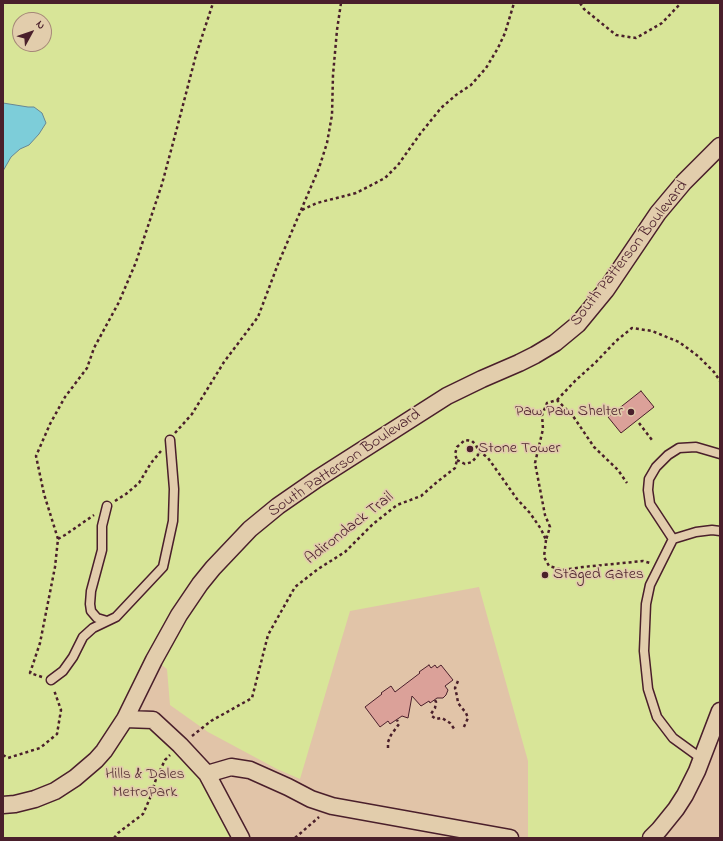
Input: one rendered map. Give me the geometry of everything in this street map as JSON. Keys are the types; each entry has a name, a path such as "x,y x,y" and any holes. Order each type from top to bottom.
{"street":[{"name":"South Patterson Boulevard","path":"3,805 35,800 55,791 96,760 104,751 125,719 154,660 179,615 213,568 250,529 278,506 317,479 447,396 519,363 555,343 578,324 606,290 658,213 684,182 720,146"},
{"path":"651,838 676,810 685,795 702,759 720,711"},
{"path":"125,719 153,720 180,745 207,774 237,835"},
{"path":"207,774 231,767 250,770 311,799 332,806 510,838"}],"lane":[{"path":"51,680 63,671 83,637 93,628 116,617 163,567 173,521 174,489 170,440"},
{"path":"673,539 650,504 648,490 649,479 656,467 668,455 679,448 696,447 720,454"},
{"path":"107,506 102,526 102,550 91,591 90,604 91,611 97,618 107,621"},
{"path":"702,759 672,738 657,717 648,689 644,651 646,604 650,584 673,539 696,532 712,530 720,531"}],"path":[{"path":"3,755 8,758 40,748 57,734 61,710 51,680 30,673 40,643 55,567 58,539 44,494 36,456 64,397 87,368 94,348 118,302 136,262 162,184 196,55 213,3"},
{"path":"58,539 126,494 139,483 151,463 192,414 224,362 258,317 278,264 319,168 327,143 332,114 333,75 341,3"},
{"path":"302,210 317,203 356,193 385,178 398,165 441,108 471,85 486,68 505,33 514,3"},
{"path":"580,3 584,9 616,35 636,38 662,23 681,3"},
{"path":"659,566 643,561 563,570 549,566 544,557 546,540 550,527 545,515 535,463 543,429 542,415 547,403 557,400 616,341 632,328 652,331 679,342 698,356 720,380"},
{"path":"557,400 573,416 594,448 618,470 627,483"},
{"path":"640,423 652,440"},
{"name":"Adirondack Trail","path":"114,838 143,814 165,760 180,745 211,721 252,698 268,635 295,588 318,569 345,552 373,524 397,505 421,496 455,468 457,460 455,454 457,447 465,440 472,441 478,450 488,458 517,499 530,513 546,540"},
{"path":"457,460 465,464 472,462 478,455 478,450"},
{"path":"458,681 455,688 458,703 468,718 463,729"},
{"path":"435,700 435,708 431,714 432,716 436,719 442,718 450,723 455,730"},
{"path":"388,748 388,742 391,735 399,724 397,720"},
{"path":"295,838 332,806"}],"green space":[{"name":"Hills & Dales MetroPark","path":"3,3 720,3 720,711 697,771 651,838 528,838 528,761 479,587 350,611 300,779 277,769 208,732 170,705 167,669 155,660 125,719 153,720 180,745 241,838 3,838"}],"water":[{"path":"3,103 34,107 42,113 46,123 29,145 20,149 11,157 3,171"}],"building":[{"name":"Paw Paw Shelter","path":"641,391 654,407 621,433 608,417"},
{"path":"429,665 431,668 435,665 437,668 441,665 453,680 445,686 448,690 446,695 443,698 437,698 430,703 429,701 421,706 412,696 408,718 402,716 390,724 388,721 380,727 365,707 391,686 395,692"}],"place":[{"name":"Paw Paw Shelter","path":"631,412"},
{"name":"Stone Tower","path":"470,449"},
{"name":"Staged Gates","path":"545,575"}]}
